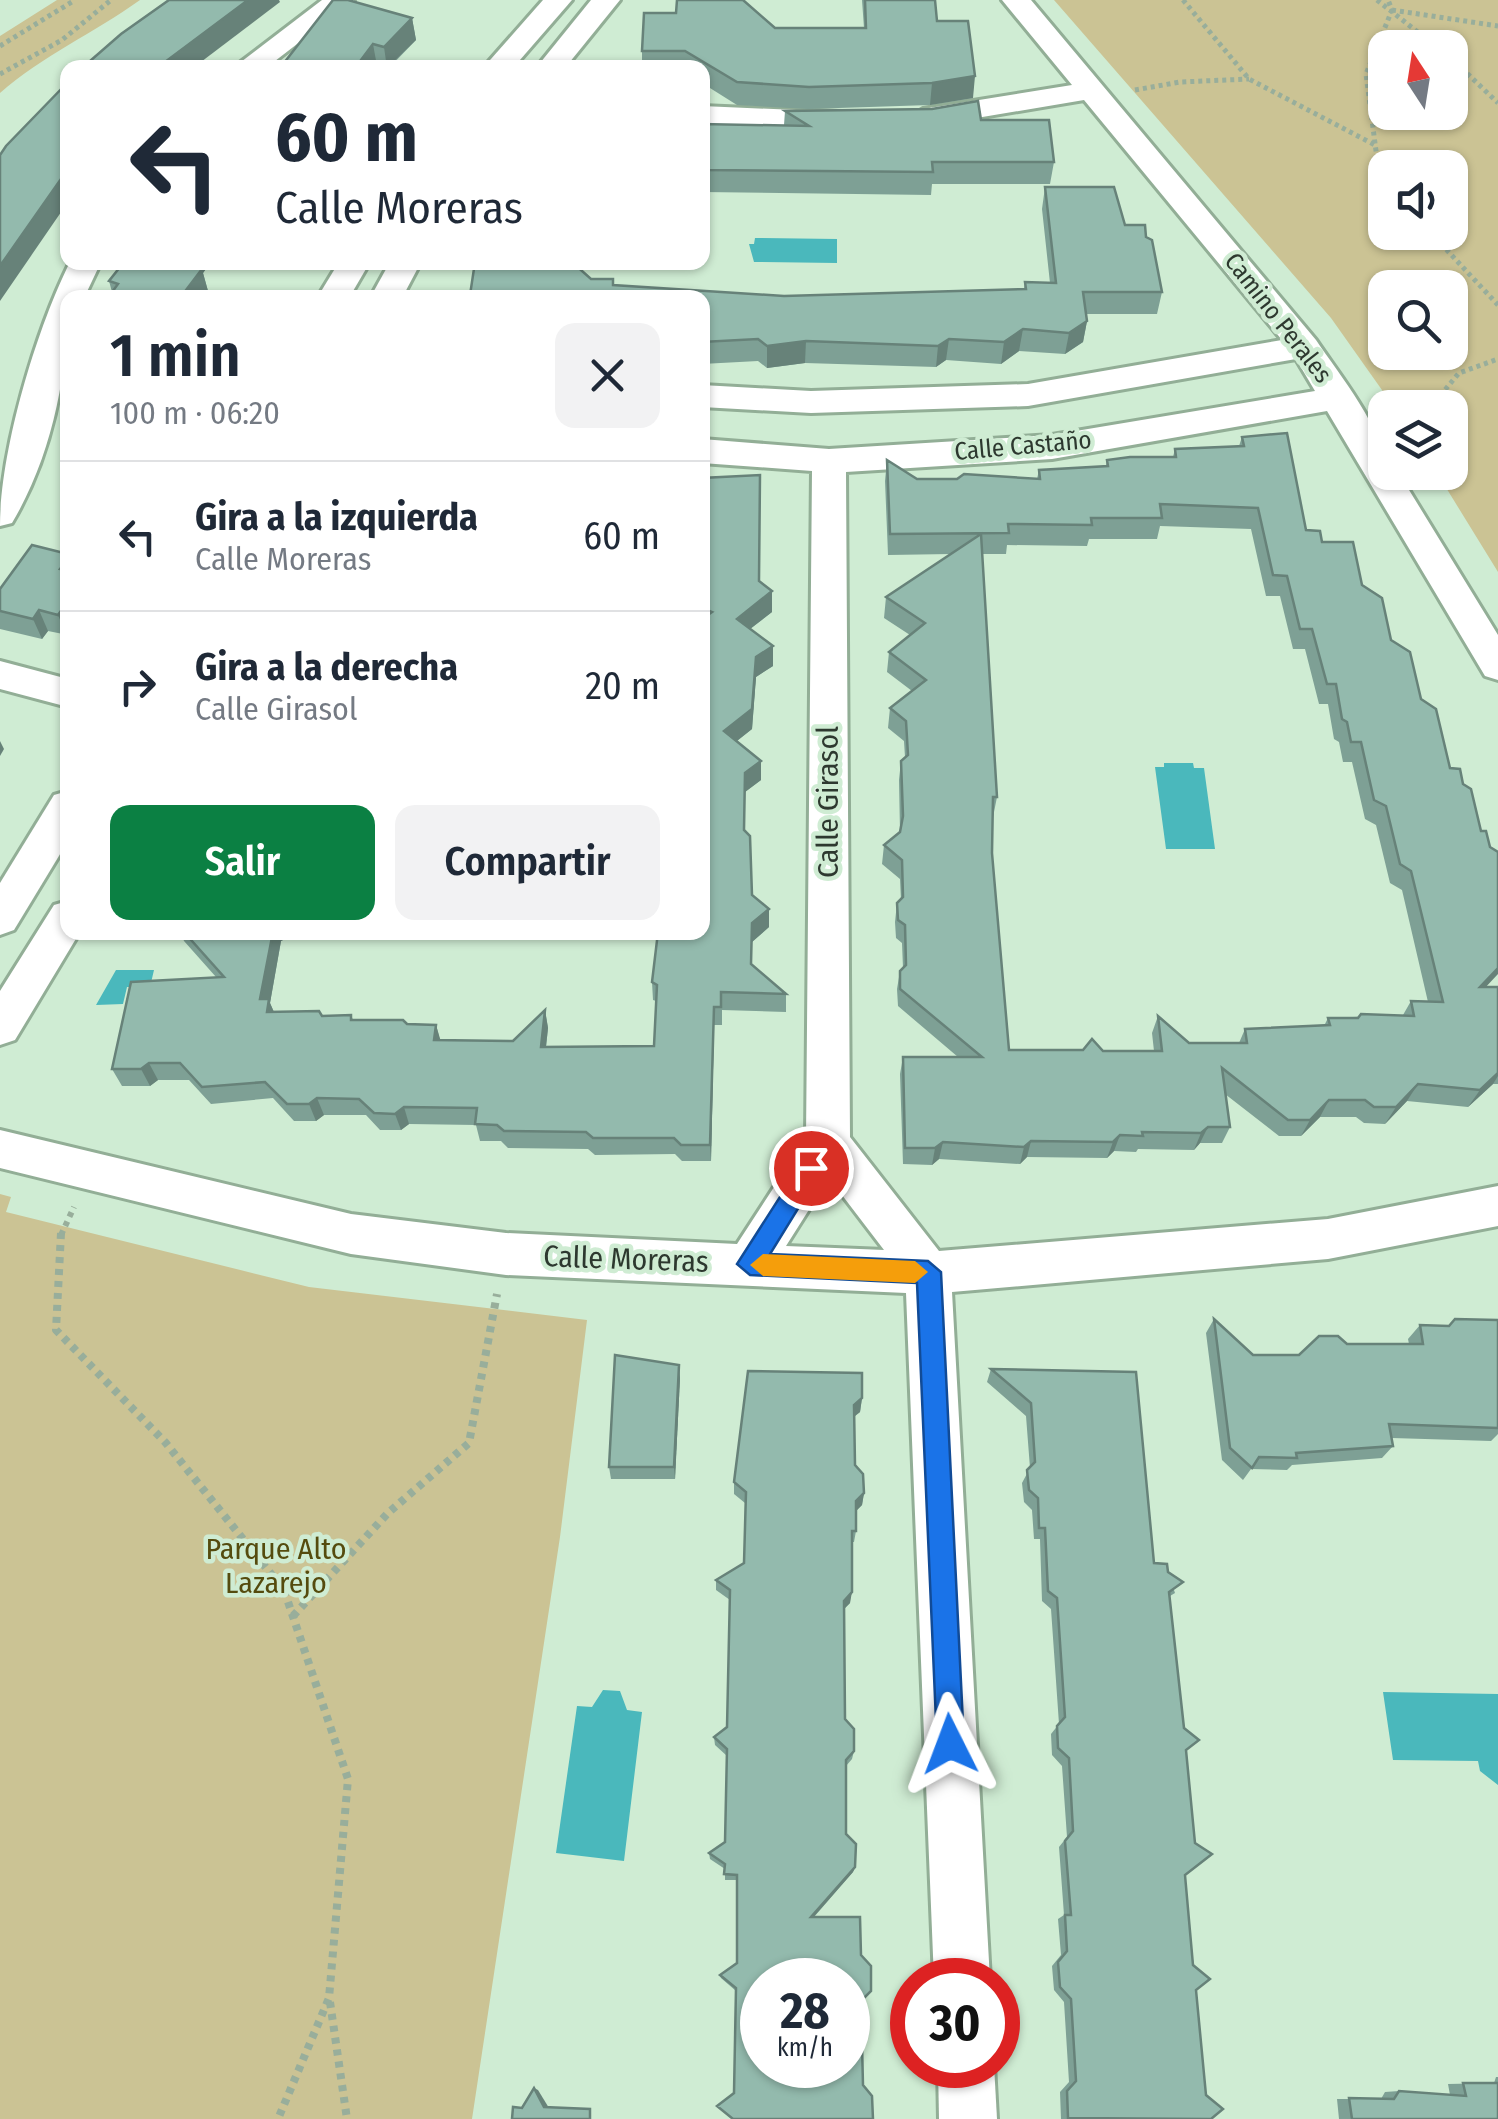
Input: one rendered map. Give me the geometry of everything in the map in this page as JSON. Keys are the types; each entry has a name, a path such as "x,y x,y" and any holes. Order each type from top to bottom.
{"street":[{"path":"258,60 340,0"},
{"path":"504,60 558,0"},
{"path":"557,60 606,0"},
{"name":"Camino Perales","path":"1016,0 1305,347 1340,398 1498,666"},
{"path":"710,116 808,122 930,118 1097,93"},
{"path":"0,514 17,484 60,327"},
{"name":"Calle Castaño","path":"710,396 811,402 1028,394 1305,347"},
{"name":"Calle Castaño","path":"710,452 828,461 1052,448 1340,398"},
{"name":"Calle Girasol","path":"828,461 828,1142"},
{"path":"0,675 60,691"},
{"path":"0,918 60,819"},
{"path":"0,1027 60,930"},
{"path":"750,1264 828,1142 928,1272 961,1958"},
{"name":"Calle Moreras","path":"0,1149 351,1234 506,1254 928,1272 1328,1239 1498,1206"},
{"path":"967,2088 968,2119"}],"path":[{"path":"0,46 75,0"},
{"path":"0,74 62,40 111,0"},
{"path":"1183,0 1249,80 1375,145"},
{"path":"1377,0 1416,30"},
{"path":"1376,150 1366,74 1392,10 1388,0"},
{"path":"1392,10 1498,26"},
{"path":"1468,74 1498,103"},
{"path":"1097,93 1180,82 1249,80"},
{"path":"1447,250 1498,305"},
{"path":"1445,390 1459,373 1498,359"},
{"path":"93,1173 61,1229 56,1330 165,1442 284,1590 348,1779 329,1998 348,2119"},
{"path":"293,1616 388,1513 469,1443 506,1254"},
{"path":"278,2119 329,1998"}],"green space":[{"path":"57,0 140,0 0,93 0,36"},
{"path":"1054,0 1498,0 1498,572 1447,490 1468,490 1468,390 1382,390 1331,318"},
{"name":"Parque Alto Lazarejo","path":"0,1194 11,1197 6,1212 309,1287 587,1320 560,1537 472,2119 0,2119"}],"water":[{"path":"755,238 837,239 837,263 754,262 749,244 754,244"},
{"path":"1164,763 1193,763 1194,768 1204,768 1215,849 1166,849 1155,767 1164,767"},
{"path":"116,970 154,970 150,987 127,987 123,1004 96,1005"},
{"path":"603,1690 620,1691 627,1710 642,1712 624,1861 556,1853 577,1706 592,1707"},
{"path":"1383,1692 1498,1694 1498,1785 1480,1771 1478,1761 1393,1760"}],"building":[{"path":"169,0 248,0 168,60 91,60"},
{"path":"333,0 348,0 412,18 384,47 373,44 361,60 286,60"},
{"path":"677,0 743,0 775,28 866,28 865,0 935,0 937,21 968,21 975,76 932,83 809,87 737,82 710,66 710,60 700,60 685,51 642,51 644,13 676,13"},
{"path":"60,90 60,180 0,266 0,155"},
{"path":"978,101 981,120 1049,120 1054,162 932,162 933,172 710,170 710,124 809,126 785,111 932,109"},
{"path":"1045,187 1114,187 1125,225 1145,225 1146,237 1152,240 1162,292 1083,292 1087,321 1069,333 1023,329 1004,342 949,339 938,346 806,341 767,346 758,339 710,342 710,291 784,296 1026,289 1025,282 1056,283"},
{"path":"118,270 201,270 186,290 114,290 118,284 109,281"},
{"path":"474,270 581,270 591,279 613,279 613,285 691,290 471,290"},
{"path":"1287,433 1306,530 1320,531 1322,542 1353,542 1362,585 1382,598 1391,640 1410,652 1421,699 1436,709 1450,768 1460,769 1463,784 1471,789 1481,831 1486,831 1490,847 1498,852 1498,968 1480,987 1498,987 1498,1073 1480,1090 1418,1084 1396,1107 1374,1107 1365,1100 1329,1100 1310,1120 1288,1120 1222,1068 1230,1127 1208,1127 1201,1133 1142,1132 1143,1136 1120,1135 1113,1142 1031,1141 1024,1147 943,1142 935,1148 905,1148 903,1057 982,1057 900,989 900,971 906,965 905,925 898,920 897,903 903,897 902,860 884,845 900,832 901,761 908,755 906,721 890,708 926,680 889,652 925,623 886,597 981,534 997,797 993,797 992,853 1009,1050 1083,1050 1092,1039 1103,1051 1162,1051 1158,1016 1189,1043 1247,1043 1245,1029 1330,1025 1328,1018 1358,1018 1361,1014 1414,1016 1411,1001 1443,1002 1411,871 1400,864 1386,806 1374,800 1361,742 1351,742 1336,684 1327,684 1312,629 1300,629 1287,576 1273,575 1258,508 1160,504 1162,518 1091,518 1092,525 1008,524 1009,533 890,534 887,460 917,479 957,479 964,474 1040,479 1039,470 1108,466 1107,460 1130,457 1176,457 1175,449 1244,446 1242,437"},
{"path":"760,475 759,581 772,591 737,619 773,646 756,657 752,709 724,731 761,761 745,773 744,830 750,836 752,895 769,909 752,923 751,964 786,994 721,992 721,1007 714,1007 710,1145 681,1145 674,1138 593,1138 586,1132 504,1131 497,1125 475,1124 477,1108 404,1107 395,1114 374,1113 359,1099 317,1098 309,1104 287,1104 265,1082 202,1087 180,1063 112,1069 131,982 224,977 191,940 271,940 260,999 269,999 267,1012 319,1011 322,1016 351,1015 351,1020 403,1020 407,1024 436,1025 434,1040 513,1041 545,1010 541,1047 654,1046 657,985 652,982 657,940 710,940 710,478"},
{"path":"32,545 60,552 58,615 39,610 33,619 0,611 0,589"},
{"path":"1214,1319 1253,1355 1299,1355 1319,1336 1338,1336 1347,1344 1423,1344 1420,1325 1449,1326 1455,1319 1498,1320 1498,1428 1389,1424 1393,1446 1296,1453 1297,1458 1259,1457 1252,1468 1230,1448"},
{"path":"615,1355 679,1365 674,1467 609,1467"},
{"path":"991,1369 1136,1372 1154,1563 1167,1564 1168,1572 1183,1582 1169,1592 1184,1728 1199,1740 1186,1750 1195,1843 1212,1854 1185,1875 1193,1965 1210,1979 1196,1990 1206,2095 1223,2109 1211,2119 1068,2118 1067,2091 1076,2081 1071,1999 1060,1987 1058,1962 1067,1951 1065,1915 1071,1915 1065,1841 1073,1831 1069,1758 1058,1748 1057,1726 1065,1717 1057,1598 1048,1591 1045,1528 1039,1528 1038,1498 1029,1490 1027,1470 1035,1462 1031,1403"},
{"path":"748,1371 862,1373 862,1398 854,1405 855,1465 863,1474 864,1493 856,1501 852,1592 844,1601 845,1719 854,1729 854,1751 846,1760 846,1834 856,1844 855,1867 811,1917 860,1917 864,1958 740,1958 740,2088 865,2088 872,2096 873,2119 733,2119 717,2106 734,2093 736,1988 720,1975 737,1963 737,1875 724,1874 725,1864 709,1853 725,1842 727,1749 714,1737 727,1727 730,1590 716,1580 744,1563 746,1492 734,1482"},
{"path":"1463,2083 1498,2083 1498,2119 1352,2119 1349,2098 1394,2099 1399,2091 1466,2096"},
{"path":"534,2088 544,2107 590,2109 590,2119 512,2119 513,2107 522,2108"}],"slow traffic":[{"path":"763,1265 915,1272"}],"route":[{"path":"811,1168 750,1264 928,1272 950,1744"}]}
